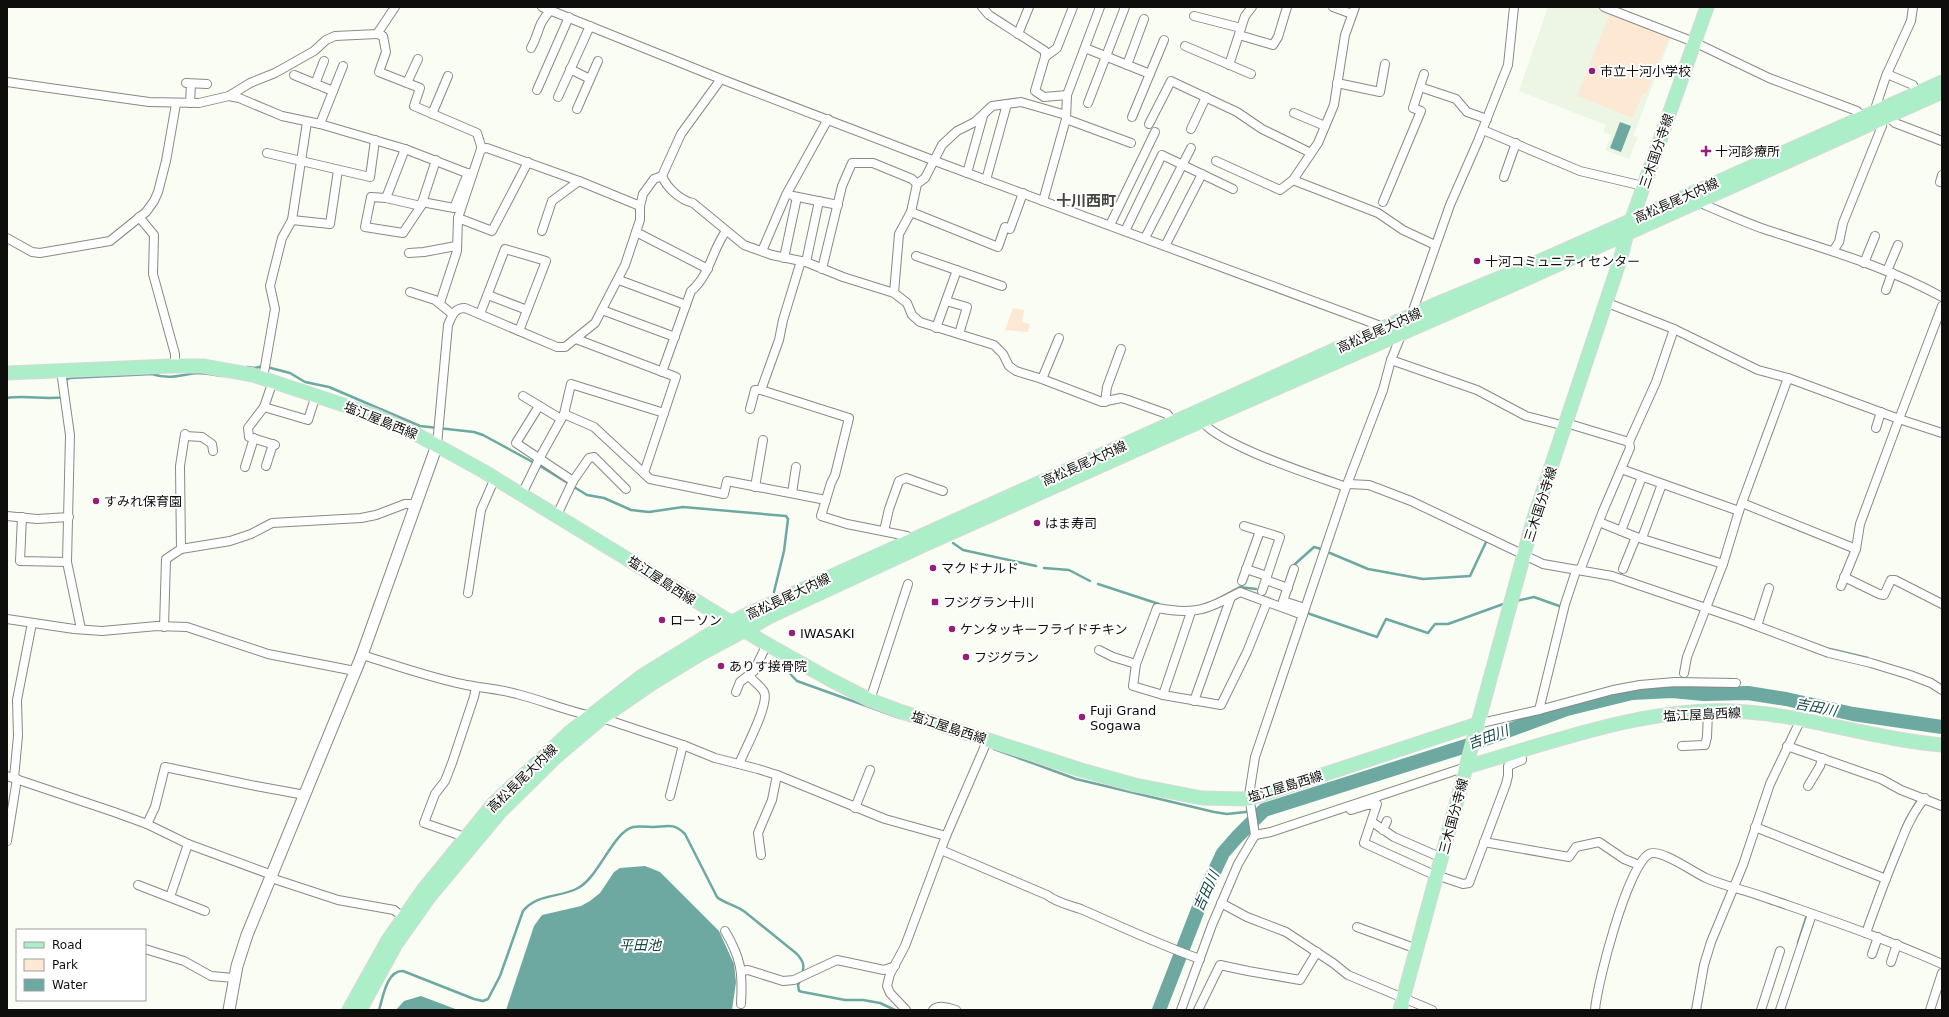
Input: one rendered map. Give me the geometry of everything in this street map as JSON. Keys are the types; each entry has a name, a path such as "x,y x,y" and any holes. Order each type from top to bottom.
{"main road":[{"name":"三木国分寺線","path":"1402,1004 1524,556 1565,425 1621,257 1631,220 1707,7"},
{"name":"高松長尾大内線","path":"1199,417 1401,334 1700,201 1877,116 1917,93 1942,82"},
{"name":"高松長尾大内線","path":"349,1010 388,940 423,890 494,803 551,749 596,717 743,630 1199,417 1385,327 1631,220 1877,116 1942,92"},
{"name":"塩江屋島西線","path":"7,373 175,366 266,373 316,395 438,435 495,478 766,644 870,700 902,712 1081,770 1148,788 1202,798 1250,801 1477,725"},
{"name":"高松長尾大内線","path":"360,1010 396,944 430,896 464,854 501,811 596,717 642,676 731,622 909,541 1177,427"},
{"name":"塩江屋島西線","path":"1467,766 1621,723 1668,714 1708,712 1738,711 1771,714 1801,719 1872,735 1942,745"}],"street":[{"path":"377,34 395,7"},
{"path":"542,7 550,10 562,11 569,18 722,79 967,173 1401,334"},
{"path":"982,7 989,15 1044,51 1045,57 1035,91 1044,97 1067,96"},
{"path":"1018,34 1029,7"},
{"path":"1045,57 1057,48 1073,7"},
{"path":"1043,201 1066,117 1067,96 1100,7"},
{"path":"1088,103 1125,7"},
{"path":"1229,65 1245,16 1252,7"},
{"path":"1194,16 1240,31 1273,45 1278,37 1287,7"},
{"path":"1216,161 1280,190 1293,180 1312,153 1334,105 1344,35 1354,11 1333,7"},
{"path":"1180,1010 1197,957 1238,864 1255,833 1250,801 1251,773 1255,756 1347,485 1383,390 1391,360 1401,334 1411,316 1450,205 1483,130 1508,65 1514,7"},
{"path":"1604,7 1694,42 1769,78 1857,111 1877,116 1942,141"},
{"path":"1833,251 1839,242 1843,223 1882,126 1877,116 1876,106 1887,74 1911,21 1914,7"},
{"path":"531,48 537,38 540,23 550,10"},
{"path":"537,90 569,18"},
{"path":"1127,65 1144,19"},
{"path":"558,97 590,26"},
{"path":"7,82 149,102 176,104 199,103 229,96 250,83 275,73 314,51 335,36 377,34 383,36 386,52 379,72 420,88 414,106 477,133 482,149 454,208 421,204 386,198 371,197 365,227 403,233 421,204 436,160"},
{"path":"1132,117 1164,40"},
{"path":"1186,46 1251,74"},
{"path":"1085,48 1150,74"},
{"path":"407,83 418,59"},
{"path":"316,84 324,61"},
{"path":"577,109 598,61"},
{"path":"1337,83 1380,92 1385,64"},
{"path":"320,124 343,66"},
{"path":"570,69 590,79"},
{"path":"1383,202 1421,111 1412,108 1424,74"},
{"path":"1887,74 1913,85 1917,93"},
{"path":"294,75 333,91"},
{"path":"432,114 448,76"},
{"path":"229,1010 234,978 247,935 362,655 416,504 438,435 448,325 452,314 460,308 465,308 557,347 565,347 595,323 619,280 640,220 640,206 643,194 654,179 662,176 681,134 722,79"},
{"path":"1149,124 1171,81 1237,112 1262,129 1312,153"},
{"path":"190,103 188,84 208,84"},
{"path":"1420,87 1456,99 1467,112 1487,119"},
{"path":"229,96 239,98 282,116 320,124 405,149 470,174"},
{"path":"1191,129 1206,97"},
{"path":"894,293 899,234 910,212 917,184 925,178 942,145 957,131 975,122 992,106 1021,102 1066,117 1131,142"},
{"path":"7,238 32,252 40,253 110,241 139,217 154,201 158,192 176,104"},
{"path":"986,180 1007,104"},
{"path":"1294,113 1325,126"},
{"path":"967,173 983,115"},
{"path":"762,251 786,195 828,119"},
{"path":"266,466 274,445 249,437 248,428 264,407 266,373 275,309 270,286 282,238 292,220 307,122"},
{"path":"1483,130 1580,171 1643,186"},
{"path":"1110,225 1155,132"},
{"path":"267,153 370,177 375,140"},
{"path":"1504,177 1516,143"},
{"path":"482,149 487,148 528,162 640,206"},
{"path":"1145,238 1191,148"},
{"path":"386,198 405,149"},
{"path":"1125,231 1162,155 1233,189"},
{"path":"458,218 492,231 528,162"},
{"path":"822,269 842,186 852,163 873,163 912,179 917,184"},
{"path":"292,220 330,224 338,170"},
{"path":"440,303 457,251 458,218 470,174"},
{"path":"1165,246 1202,174"},
{"path":"662,176 666,185 686,201 692,203 744,245 784,258 803,261 843,277 894,293 908,304 912,315 920,322 994,345 1003,354 1009,366 1016,371 1104,402 1121,398 1128,400 1167,414 1177,427"},
{"path":"1293,180 1378,213 1403,230 1435,245"},
{"path":"542,231 552,201 579,181"},
{"path":"910,212 998,247 1004,227 1010,229 1023,193"},
{"path":"786,195 838,205"},
{"path":"784,258 798,197"},
{"path":"760,390 779,340 783,320 803,261 819,201"},
{"path":"1700,201 1705,205 1762,228 1833,251 1915,282 1942,297"},
{"path":"139,217 154,236 153,274 175,354 175,366"},
{"path":"662,372 691,291 700,283 708,269 721,238 726,231"},
{"path":"636,232 708,269"},
{"path":"1864,263 1875,236"},
{"path":"1886,290 1889,272 1898,245"},
{"path":"409,253 424,252 456,246"},
{"path":"480,314 505,249 546,261 520,331"},
{"path":"916,256 1002,286"},
{"path":"936,328 958,270"},
{"path":"619,280 686,305"},
{"path":"410,292 440,303 452,314"},
{"path":"488,295 528,310"},
{"path":"946,300 967,307 959,334"},
{"path":"1605,302 1674,329 1758,370 1788,378 1899,419 1942,433"},
{"path":"1942,306 1860,524 1856,549 1843,582 1884,595 1891,580 1895,580 1942,604"},
{"path":"602,310 675,336"},
{"path":"1539,710 1576,571 1581,568 1630,448 1629,442 1656,382 1674,329"},
{"path":"1042,379 1059,338"},
{"path":"576,339 676,377 644,473"},
{"path":"1104,402 1107,387 1120,349"},
{"path":"1391,360 1477,390 1526,416 1629,442"},
{"path":"61,371 70,435 67,562 81,629"},
{"path":"1684,673 1687,657 1723,564 1740,507 1788,378"},
{"path":"522,494 537,462 562,417 572,384 664,413"},
{"path":"750,409 755,390 760,390 849,418 835,475 821,516 847,524 907,536 909,541"},
{"path":"264,407 308,420 316,395"},
{"path":"523,396 539,406 562,417 594,427 650,479 724,494 727,481 826,500"},
{"path":"539,406 516,444 537,462 571,484"},
{"path":"1876,428 1881,412"},
{"path":"1199,417 1214,433 1271,461 1347,485 1369,485 1411,501 1490,537 1524,556 1543,564 1576,571 1612,576 1757,626 1829,653 1871,663 1910,675 1942,690"},
{"path":"181,549 180,466 185,435 202,437 212,444 213,451"},
{"path":"245,467 254,438"},
{"path":"754,486 763,440"},
{"path":"557,515 571,484 589,458 594,457 626,489"},
{"path":"792,494 796,467"},
{"path":"1621,469 1662,484 1740,507 1856,549"},
{"path":"1621,531 1642,477"},
{"path":"468,593 481,510 495,478"},
{"path":"884,531 889,509 899,481 906,478 943,491"},
{"path":"1623,569 1639,538 1662,484"},
{"path":"164,627 166,560 181,549 230,541 251,534 272,523 361,518 376,515 405,504 416,504"},
{"path":"7,516 37,519 69,517"},
{"path":"22,517 20,560 67,562"},
{"path":"1599,522 1639,538 1723,564"},
{"path":"1244,526 1280,537 1262,591"},
{"path":"1242,581 1260,531"},
{"path":"1246,569 1288,588"},
{"path":"1294,569 1283,601 1304,612"},
{"path":"870,700 908,584"},
{"path":"1757,626 1761,603 1769,588"},
{"path":"1267,602 1247,652 1221,705 1163,695 1133,686 1136,664 1157,608 1191,612 1203,610 1240,592 1267,602 1304,612"},
{"path":"1194,701 1231,597"},
{"path":"1163,695 1191,612"},
{"path":"7,619 102,631 164,627 187,628 268,654 355,671"},
{"path":"7,841 18,736 17,700 32,622"},
{"path":"736,692 740,682 754,671 766,644"},
{"path":"1098,650 1113,657 1136,664"},
{"path":"362,655 426,675 538,700 596,717 715,758 777,776 885,819 946,836"},
{"path":"739,764 763,709 765,698 764,692 749,676"},
{"path":"1477,725 1539,710 1579,698 1640,685 1675,682 1736,683"},
{"path":"465,837 424,823 435,794 445,781 452,763 476,687"},
{"path":"1682,746 1705,745 1708,737 1708,712"},
{"path":"1696,1010 1704,965 1711,942 1734,887 1770,784 1801,719"},
{"path":"907,1010 890,993 887,986 890,974 905,946 946,836 988,739"},
{"path":"670,796 683,746"},
{"path":"1787,746 1881,779 1901,790 1942,806"},
{"path":"1348,807 1351,810 1367,805 1377,804 1364,843 1437,876 1464,884 1469,883 1506,784 1508,766 1522,760 1521,751"},
{"path":"1808,786 1820,766 1822,758"},
{"path":"1255,833 1271,832 1467,766"},
{"path":"147,824 155,807 165,767 305,795"},
{"path":"855,808 870,770"},
{"path":"761,855 758,833 772,800 777,776"},
{"path":"13,778 147,824 188,844 271,877 338,900 394,910 404,918"},
{"path":"1866,933 1907,827 1924,800"},
{"path":"1383,830 1387,821"},
{"path":"1372,822 1394,837 1442,858"},
{"path":"1755,827 1886,879"},
{"path":"1484,842 1569,857 1576,847 1598,842 1624,859 1639,865"},
{"path":"170,897 188,844"},
{"path":"941,850 1047,895 1055,901 1081,909 1197,957"},
{"path":"1595,1010 1596,997 1602,972 1625,895 1639,865 1649,854 1656,853 1668,857 1706,878 1898,944 1942,964"},
{"path":"138,885 205,911"},
{"path":"1221,903 1247,917 1286,932 1317,952 1348,975 1402,1004 1432,1010"},
{"path":"1780,1010 1812,914"},
{"path":"1357,927 1417,949"},
{"path":"724,931 736,951 742,971 741,1004"},
{"path":"1872,954 1878,937"},
{"path":"1891,962 1898,944"},
{"path":"146,949 184,962 211,976 234,978"},
{"path":"1761,1010 1780,951"},
{"path":"1198,1010 1220,965 1248,972 1300,980 1317,952"},
{"path":"742,971 748,970 783,981 794,980 837,960 884,970 895,966"},
{"path":"1930,1010 1942,973"},
{"path":"933,1010 936,1007 956,1010"}],"shaded area":[{"name":"市立十河小学校","path":"1548,7 1596,7 1672,35 1633,136 1638,137 1629,159 1605,150 1611,135 1603,132 1606,125 1519,91"}],"green space":[{"path":"1610,14 1669,37 1646,94 1643,93 1633,118 1577,96"},
{"path":"1013,308 1024,310 1022,322 1030,324 1028,332 1005,330"}],"water":[{"path":"1620,122 1631,126 1621,152 1610,148"},
{"name":"平田池","path":"645,866 660,872 719,931 734,964 736,982 732,1010 506,1010 534,926 542,915 581,906 590,901 600,893 614,872 620,868"},
{"path":"421,996 458,1010 396,1010 404,1001"}],"waterway":[{"path":"247,367 255,368 263,366 290,373 305,382 329,387 420,426 474,432 483,435 540,466 587,495 604,498 631,510 649,512 683,507 786,516 788,519 784,551 774,592"},
{"path":"67,385 66,380 70,378 152,374 169,377 197,373 222,376"},
{"path":"7,398 64,397"},
{"path":"1330,553 1368,569 1423,579 1470,576 1487,540"},
{"path":"953,543 963,550 1036,566"},
{"path":"1294,565 1314,547 1321,549"},
{"path":"1044,568 1069,570 1090,581"},
{"path":"1098,584 1159,604"},
{"path":"1216,600 1240,587 1256,589"},
{"path":"1516,601 1534,597 1562,607"},
{"path":"1306,615 1307,613 1377,637 1386,619 1428,633 1435,624 1448,624 1506,603"},
{"path":"1830,649 1868,658"},
{"path":"778,661 797,681 900,718"},
{"name":"吉田川","path":"1159,1010 1206,889 1223,853 1264,810 1469,745 1567,709 1632,693 1672,691 1704,694 1748,693 1786,699 1853,714 1942,727"},
{"path":"943,732 965,739"},
{"path":"994,749 1076,779 1214,812 1227,814 1264,810"},
{"path":"1901,831 1918,800"},
{"path":"379,1010 389,979 398,972 403,971 474,999 483,1001 488,999 500,976 523,911 535,901 571,891 586,882 593,875 619,837 633,827 671,826 681,830 685,834 717,897 745,912 797,954 803,963 802,974"},
{"path":"1891,855 1897,842"},
{"path":"1884,873 1887,866"},
{"path":"1798,943 1806,918"},
{"path":"801,979 798,985 799,991 845,1000 863,1000 880,1003 895,1010"}],"place":[{"name":"市立十河小学校","path":"1592,71"},
{"name":"十河診療所","path":"1706,151"},
{"name":"十河コミュニティセンター","path":"1477,261"},
{"name":"すみれ保育園","path":"96,501"},
{"name":"はま寿司","path":"1037,523"},
{"name":"マクドナルド","path":"933,568"},
{"name":"フジグラン十川","path":"935,602"},
{"name":"ローソン","path":"662,620"},
{"name":"ケンタッキーフライドチキン","path":"952,629"},
{"name":"IWASAKI","path":"792,633"},
{"name":"フジグラン","path":"966,657"},
{"name":"ありす接骨院","path":"721,666"},
{"name":"Fuji Grand Sogawa","path":"1082,717"}],"district":[{"name":"十川西町","path":"1086,201"}]}
